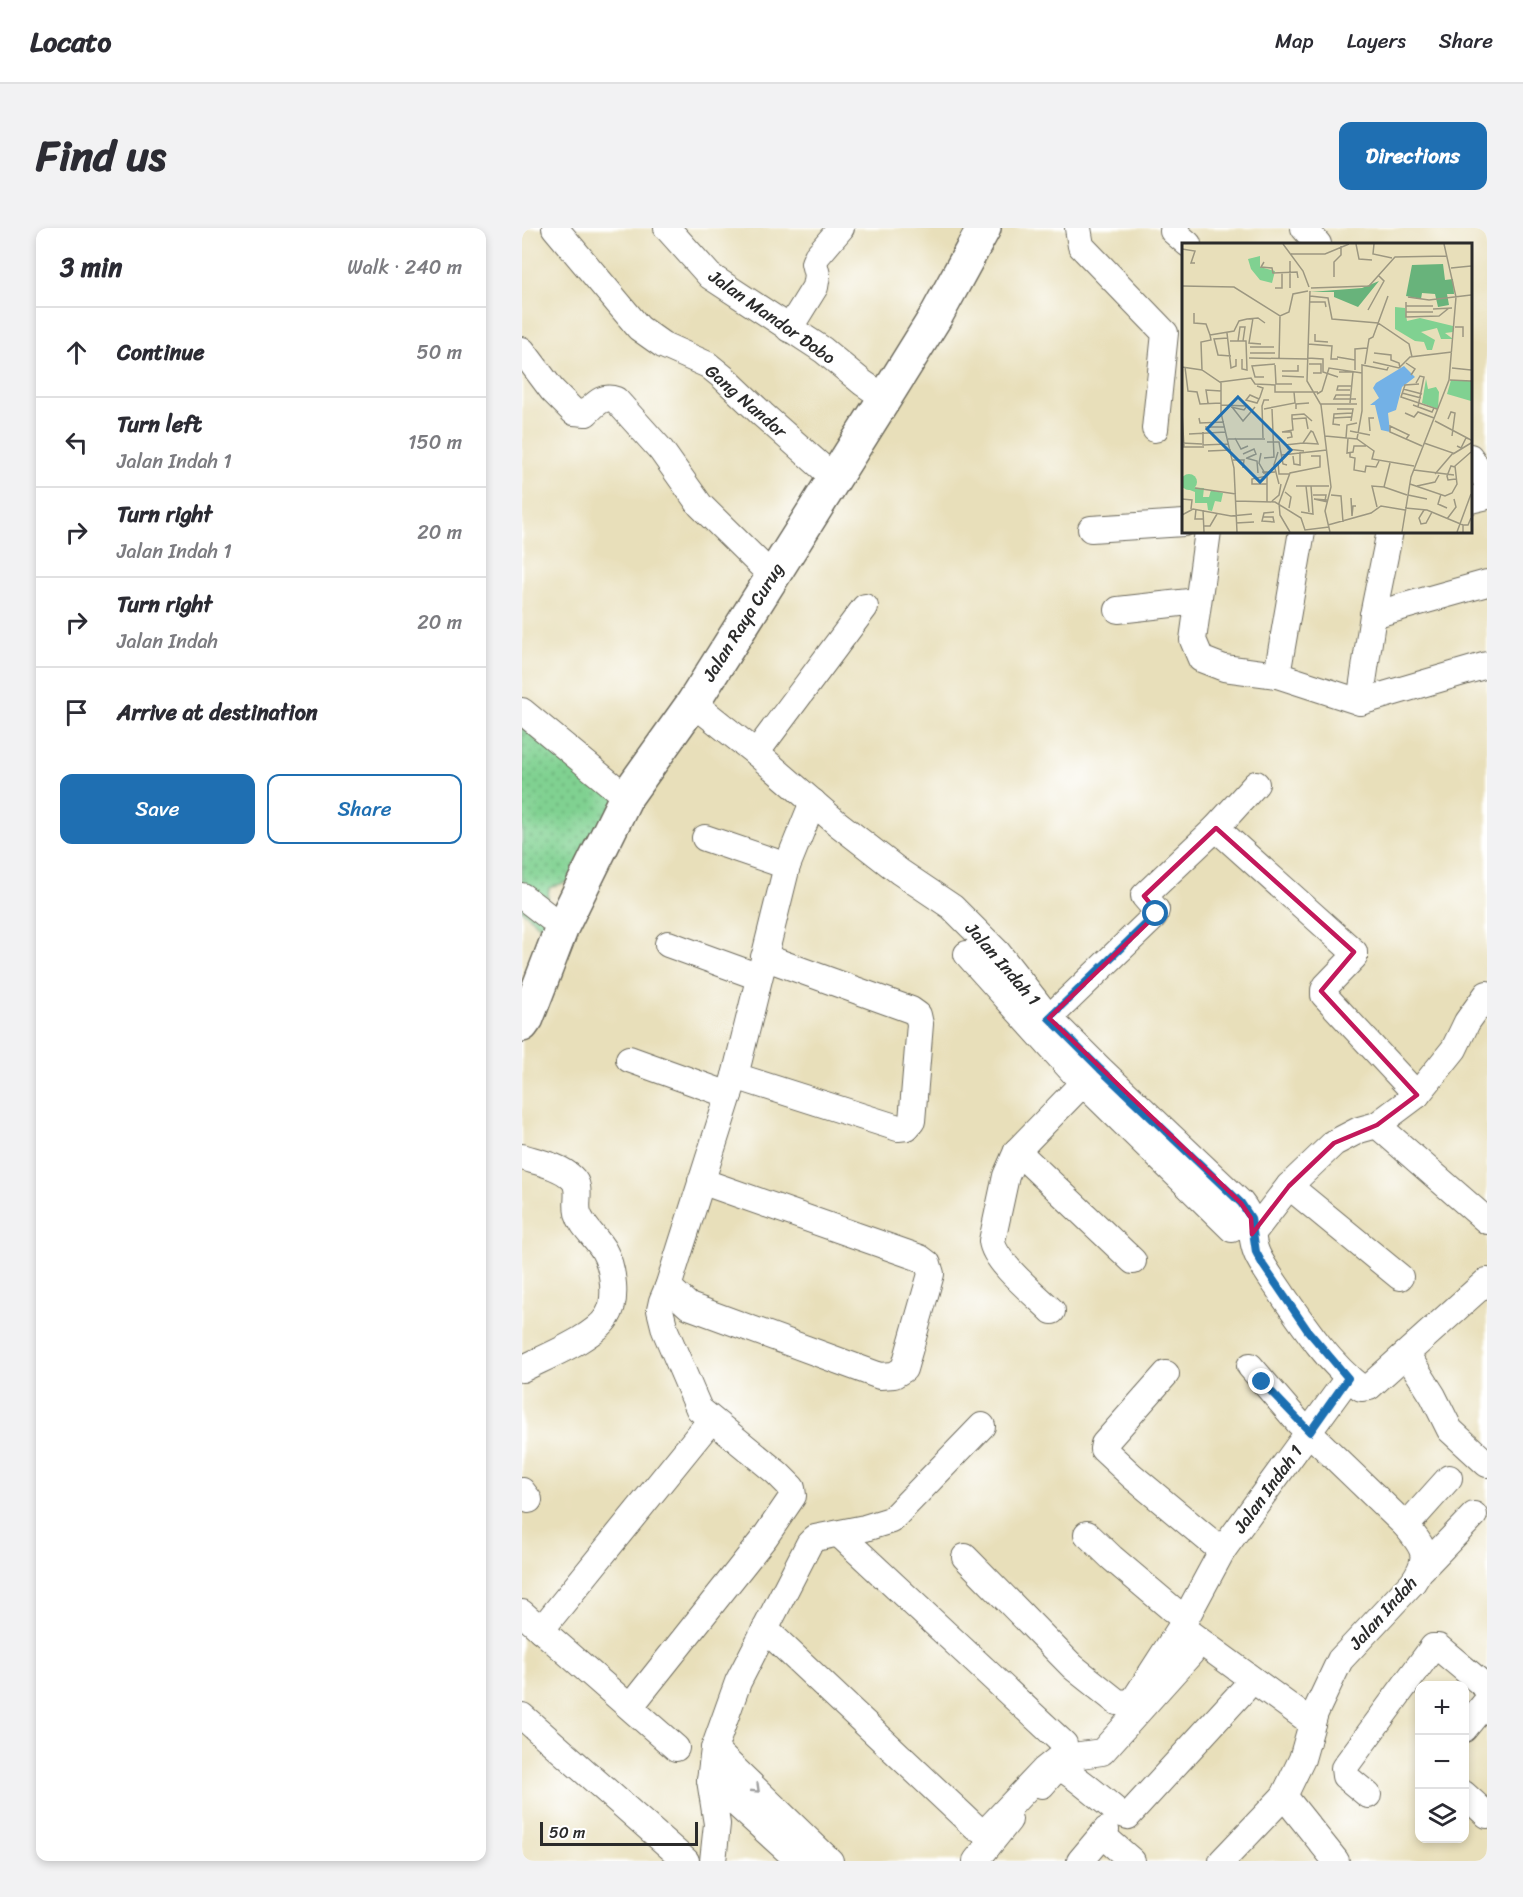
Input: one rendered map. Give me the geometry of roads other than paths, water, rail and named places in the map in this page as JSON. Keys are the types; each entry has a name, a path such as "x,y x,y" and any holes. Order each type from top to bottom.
{"main road":[{"name":"Jalan Raya Curug","path":"522,1025 527,1018 562,927 626,797 693,703 885,398 936,316 984,228"}],"street":[{"name":"Gang Nandor","path":"555,228 639,328 663,345 708,365 834,477"},
{"name":"Jalan Mandor Dobo","path":"667,228 710,276 823,350 862,383 885,398"},
{"path":"789,329 815,287 817,275 814,262 817,256 841,228"},
{"path":"1078,228 1081,246 1165,333 1155,429"},
{"path":"1176,228 1173,231 1187,243"},
{"path":"1304,228 1317,243"},
{"path":"522,350 552,390 574,412 586,413 601,399 616,400 661,450 700,504 772,576"},
{"path":"1472,461 1487,482"},
{"path":"1472,500 1487,496"},
{"path":"1091,529 1182,523"},
{"path":"1208,532 1193,640 1201,659 1224,668 1277,675 1360,702 1487,665"},
{"path":"1277,675 1302,532"},
{"path":"1360,702 1373,615 1390,532"},
{"path":"1373,615 1487,583"},
{"path":"1118,610 1198,601"},
{"path":"756,753 865,607"},
{"name":"Jalan Indah 1","path":"693,703 900,872 952,907 974,927 998,953 1092,1076 1241,1203 1251,1218 1242,1231 1308,1331 1348,1378 1222,1551 1183,1623 1134,1700 1127,1704 1117,1702 1073,1667 964,1557"},
{"path":"522,711 626,797"},
{"path":"1049,1018 1154,917 1156,910 1143,896 1216,828 1256,784"},
{"path":"630,1707 765,1538 793,1496 792,1488 777,1473 699,1409 665,1330 660,1310 732,1085 787,866 813,802"},
{"path":"1216,828 1354,952 1354,957 1326,986 1324,995 1417,1095"},
{"path":"705,838 787,866"},
{"path":"522,896 562,927"},
{"path":"629,1059 898,1128 907,1127 912,1120 920,1024 918,1015 911,1010 762,967 668,944"},
{"path":"967,954 1092,1076 1017,1150 1006,1176 992,1241 1000,1259 1052,1311"},
{"path":"1242,1231 1344,1136 1377,1125 1417,1095 1454,1049 1473,1013 1487,994"},
{"path":"1377,1125 1487,1221"},
{"path":"1017,1150 1133,1261"},
{"path":"522,1157 550,1166 575,1180 578,1189 578,1211 607,1257 614,1298 610,1312 602,1325 573,1344 522,1369"},
{"path":"668,1287 689,1306 880,1376 894,1375 904,1369 931,1274 928,1264 920,1258 701,1181"},
{"path":"1288,1186 1400,1277"},
{"path":"1348,1378 1361,1388 1369,1388 1487,1281"},
{"path":"665,1330 689,1306"},
{"path":"1407,1355 1450,1431 1487,1464"},
{"name":"Jalan Indah","path":"1222,1861 1284,1796 1302,1759 1315,1713 1340,1660 1413,1582 1422,1569 1425,1554 1420,1542 1406,1526 1310,1432 1250,1366"},
{"path":"1166,1374 1104,1444 1103,1449 1222,1551"},
{"path":"541,1630 711,1420"},
{"path":"713,1861 717,1824 710,1780 714,1749 738,1682 809,1544 815,1538 891,1520 982,1426"},
{"path":"1406,1526 1449,1478"},
{"path":"1422,1569 1474,1515"},
{"path":"839,1534 1064,1744"},
{"path":"1087,1534 1183,1623 1252,1681 1312,1723"},
{"path":"522,1613 676,1748"},
{"path":"765,1629 976,1828 985,1830 1044,1770 1059,1758 1102,1752 1191,1653"},
{"path":"1368,1795 1345,1776 1344,1768 1433,1647 1438,1647 1487,1688"},
{"path":"975,1861 1005,1824 1058,1770 1072,1776 1119,1813 1128,1816 1252,1681"},
{"path":"1469,1723 1487,1701"},
{"path":"522,1716 687,1861"},
{"path":"714,1749 830,1861"},
{"path":"710,1780 799,1861"},
{"path":"1284,1796 1336,1861"},
{"path":"1469,1799 1487,1815"},
{"path":"1080,1861 1107,1836 1132,1861"}]}
